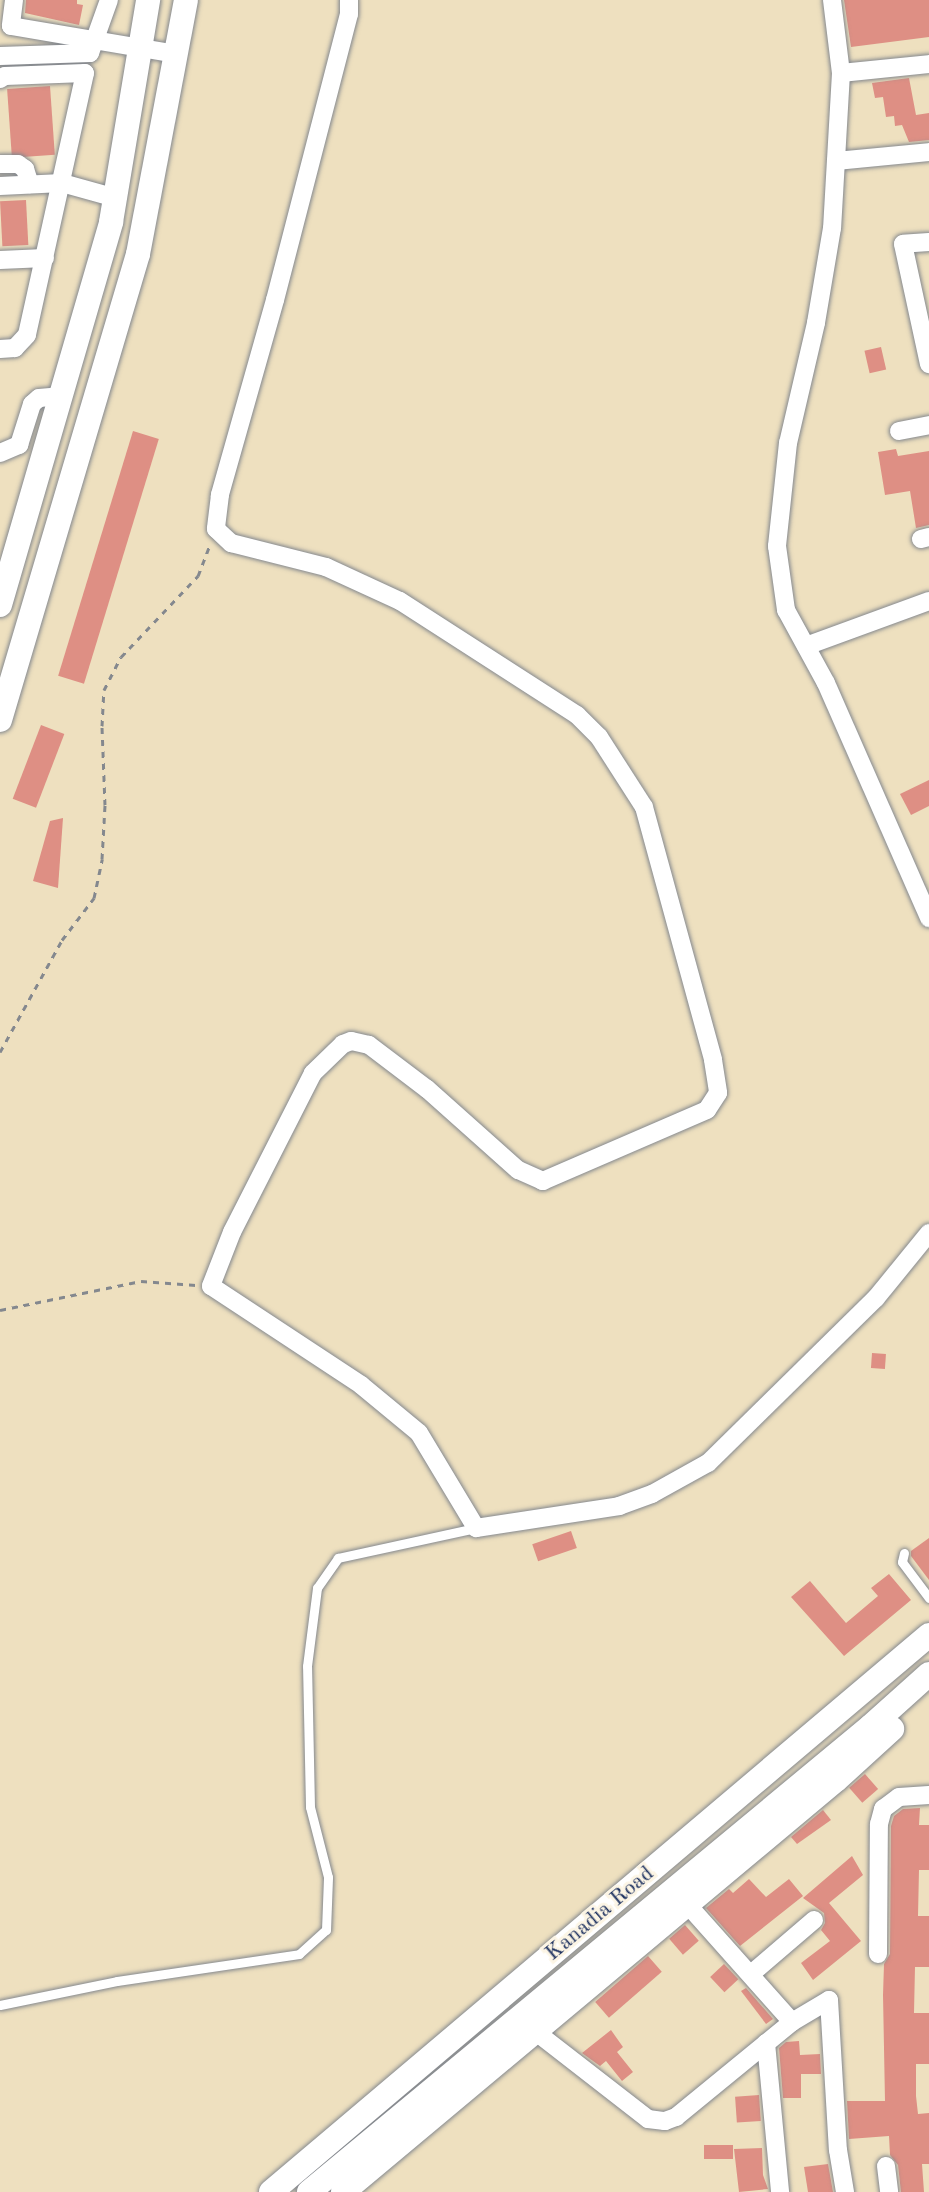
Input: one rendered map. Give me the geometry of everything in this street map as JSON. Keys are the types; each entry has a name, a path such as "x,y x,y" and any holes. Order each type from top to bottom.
{"street":[{"path":"14,0 11,26 176,54"},
{"path":"0,56 90,53 109,0"},
{"path":"0,605 116,198 148,0"},
{"path":"0,720 138,254 186,0"},
{"path":"349,0 349,14 275,300 220,495 216,529 231,543 326,567 400,601 577,715 599,737 644,807 713,1060 718,1093 707,1110 543,1181 518,1170 427,1089 369,1045 351,1041 343,1044 313,1073 238,1218 211,1286 361,1385 419,1433 476,1528 619,1506 652,1494 708,1463 876,1298 929,1233"},
{"path":"832,0 841,73 828,257 788,443 777,546 786,610 864,766 929,918"},
{"path":"841,73 929,64"},
{"path":"0,79 85,73 27,335 15,348 0,349"},
{"path":"836,161 929,152"},
{"path":"0,164 18,164 25,169 30,184"},
{"path":"0,186 62,183 116,198"},
{"path":"929,242 903,244 929,364"},
{"path":"0,260 45,258"},
{"path":"0,453 19,445 32,404 39,398 62,396"},
{"path":"899,431 929,425"},
{"path":"806,646 929,601"},
{"name":"Kanadia Road","path":"271,2192 929,1635"},
{"path":"770,1822 929,1674"},
{"path":"343,2192 536,2032 681,1897 929,1695"},
{"path":"878,1954 879,1824 883,1809 899,1797 929,1795"},
{"path":"681,1897 792,2022"},
{"name":"Kanadia Road","path":"309,2192 681,1897"},
{"path":"751,1974 814,1920"},
{"path":"536,2032 648,2119 665,2121 676,2117 792,2022 829,2000 838,2150 845,2192"},
{"path":"766,2043 780,2192"},
{"path":"886,2166 889,2192"}],"lane":[{"path":"0,2005 117,1981 299,1954 326,1930 328,1877 309,1793 307,1666 317,1588 338,1558 476,1528"},
{"path":"904,1553 902,1562 929,1598"}],"path":[{"path":"0,1052 62,940 94,898 102,859 105,805 104,690 121,657 198,576 216,529"},
{"path":"0,1310 141,1281 211,1286"}],"building":[{"path":"26,0 77,0 77,4 83,5 79,25 25,13"},
{"path":"844,0 929,0 929,37 851,47"},
{"path":"909,78 916,115 929,113 929,140 909,142 902,125 895,126 894,116 886,117 883,97 875,98 872,83"},
{"path":"50,86 55,155 12,158 7,89"},
{"path":"26,200 28,245 2,246 0,201"},
{"path":"881,347 886,369 870,373 864,351"},
{"path":"133,431 159,439 84,684 58,676"},
{"path":"896,449 898,456 929,451 929,525 916,528 910,491 885,495 878,452"},
{"path":"41,725 64,734 36,808 13,799"},
{"path":"929,780 929,806 911,815 900,794"},
{"path":"63,818 58,888 33,881 50,821"},
{"path":"872,1353 886,1354 885,1369 871,1368"},
{"path":"571,1531 577,1548 538,1561 532,1544"},
{"path":"929,1538 929,1580 911,1556 911,1551"},
{"path":"889,1574 911,1600 844,1656 791,1597 810,1581 846,1623 878,1596 871,1588"},
{"path":"865,1774 878,1789 862,1803 849,1788"},
{"path":"920,1808 919,1825 929,1825 929,1870 919,1870 918,1916 929,1916 929,1967 915,1967 914,2013 929,2013 929,2064 916,2064 916,2096 918,2114 929,2113 929,2164 922,2164 924,2192 901,2192 898,2165 890,2155 889,2136 849,2139 847,2101 885,2101 883,1995 884,1964 890,1954 891,1826 894,1816 903,1809"},
{"path":"823,1810 831,1820 797,1844 791,1837"},
{"path":"852,1856 863,1875 829,1903 861,1941 813,1980 801,1963 830,1941 821,1930 825,1923 824,1913 803,1898"},
{"path":"749,1879 766,1897 789,1879 803,1896 740,1946 706,1908 729,1889 733,1893"},
{"path":"685,1925 699,1941 683,1955 669,1939"},
{"path":"648,1956 662,1972 609,2018 595,2002"},
{"path":"724,1964 738,1979 724,1992 710,1977"},
{"path":"746,1988 773,2019 766,2024 741,1991"},
{"path":"611,2030 623,2047 617,2052 633,2072 622,2081 606,2061 600,2066 582,2053"},
{"path":"799,2041 800,2055 820,2054 821,2074 801,2074 801,2098 783,2098 779,2048 786,2042"},
{"path":"759,2095 761,2121 737,2123 735,2097"},
{"path":"704,2145 733,2145 733,2159 704,2159"},
{"path":"762,2148 763,2175 768,2189 739,2192 734,2149"},
{"path":"828,2164 833,2192 808,2192 804,2167"}]}
